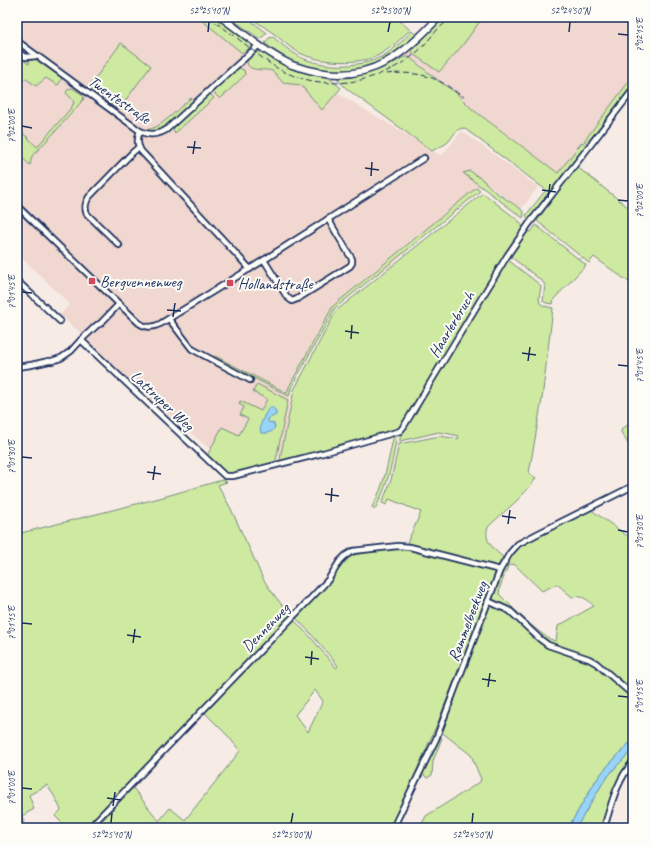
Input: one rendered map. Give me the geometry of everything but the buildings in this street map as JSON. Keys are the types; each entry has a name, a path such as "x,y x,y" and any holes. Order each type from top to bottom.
{"main road":[{"path":"221,17 278,58 292,65 329,74 359,72 383,65 416,42 439,17"}],"street":[{"name":"Twentestraße","path":"17,41 140,132 150,135 166,130 259,45"},
{"name":"Twentestraße","path":"17,52 25,57 37,56"},
{"name":"Haarlerbruch","path":"228,476 330,451 397,432 402,429 511,250 595,137 633,90"},
{"path":"140,132 138,138 139,148 250,269"},
{"path":"119,244 87,214 85,203 132,153 139,148"},
{"path":"17,206 139,323 146,327 150,327 169,319 424,158"},
{"path":"264,260 287,298 292,301 297,300 327,282 352,263 352,258 328,219"},
{"path":"17,281 60,321"},
{"path":"17,367 57,360 65,356 97,325 100,324 119,304"},
{"path":"169,319 192,349 250,380"},
{"name":"Lattruper Weg","path":"81,340 223,475 228,476"},
{"name":"Rammelbeekweg","path":"393,828 436,739 500,570 510,553 518,544 536,534 633,486"},
{"name":"Dennenweg","path":"89,828 313,596 328,580 345,556 353,551 398,546 410,547 500,570"},
{"path":"488,601 510,611 548,645 589,659 596,663 633,695"},
{"path":"604,828 616,791 626,771 633,762"}],"shaded area":[{"path":"17,17 215,17 255,43 440,155 443,154 462,131 538,187 521,209 485,182 394,263 333,306 293,381 282,456 234,469 147,397 60,315 70,304 17,253"},
{"path":"438,17 633,17 633,77 560,174 401,56"}],"green space":[{"path":"198,17 218,17 249,39 252,46 242,53"},
{"path":"229,17 246,17 267,33 260,39"},
{"path":"250,17 396,17 410,30 379,55 362,60 341,62 310,57 299,52"},
{"path":"443,17 483,17 462,46 439,72 413,54 412,50"},
{"path":"412,31 418,37 399,52 372,65 344,71 315,69 301,65 288,59 265,43 269,38 273,37 296,55 309,61 329,65 352,65 372,61 381,57 397,46"},
{"path":"121,43 151,66 119,109 89,87"},
{"path":"257,52 267,52 294,69 328,77 341,88 322,110 301,85 283,83 272,71 253,69 250,67 247,61"},
{"path":"17,56 29,64 29,61 35,59 62,78 59,84 57,85 46,78 36,86 25,78 17,87"},
{"path":"404,57 409,57 455,92 472,109 558,173 582,142 586,145 528,219 526,215 546,190 464,128 456,131 447,143 432,151 347,89 338,79 338,77 356,75 381,69"},
{"path":"239,68 244,70 245,75 220,99 212,91"},
{"path":"633,76 633,84 587,143 584,141"},
{"path":"72,88 82,94 84,97 83,100 32,156 30,165 17,153 17,138 22,132 37,147 74,103 66,93 68,89"},
{"path":"210,94 214,98 175,133 173,128"},
{"path":"191,98 194,101 165,126 155,132 149,132 147,130 156,127"},
{"path":"576,166 633,211 633,285 594,257 589,263 537,221"},
{"path":"470,171 483,180 494,191 521,209 524,213 523,218 463,173"},
{"path":"476,188 480,191 335,308 291,388 289,396 214,358 215,356 287,393 333,306"},
{"path":"483,193 519,221 523,227 399,430 279,464 294,390 336,311"},
{"path":"536,225 586,265 554,299 553,304 543,301 545,285 542,281 510,256 527,230 531,232"},
{"path":"508,260 541,286 539,298 540,303 544,306 553,308 542,399 529,473 536,478 520,498 488,527 487,536 490,544 503,557 497,567 494,567 406,545 421,512 389,499 387,505 382,503 391,480 399,444 440,436 458,439 459,436 439,432 400,441 400,437"},
{"path":"257,384 288,400 275,465 229,475 207,456 222,427 239,435 248,419 240,415 244,407 239,404 240,401 261,411 267,399 253,392"},
{"path":"633,423 633,452 621,432 622,428"},
{"path":"394,435 397,435 394,454 380,500 375,509 372,507 383,481"},
{"path":"222,480 227,482 218,485 231,509 262,577 291,617 88,828 67,828 55,816 61,810 47,785 29,795 34,809 22,816 24,822 22,824 24,828 17,828 17,534 156,499"},
{"path":"590,509 633,540 633,691 597,662 554,646 544,640 517,616 493,601 492,599 505,565 519,546","holes":["514,564 542,591 557,584 572,597 584,598 594,606 558,626 556,641 536,629 499,594 508,566"]},
{"path":"401,547 493,571 495,574 438,722 390,828 95,828 133,788 159,821 170,808 185,820 240,751 228,736 205,713 294,620 336,668 338,666 296,618 350,557 356,554","holes":["315,690 323,701 308,732 295,715"]},
{"path":"492,605 508,612 549,647 592,664 633,698 633,739 604,770 595,782 568,828 413,828 423,822 426,816 480,782 481,778 471,755 440,731 489,607"},
{"path":"438,735 442,738 433,761 432,775 427,778 422,773"},
{"path":"633,749 633,760 617,785 601,828 576,828 604,781"}],"water":[{"path":"270,407 276,411 276,415 268,419 268,422 273,423 275,426 270,432 261,433 261,423"},
{"path":"633,739 633,749 604,781 576,828 568,828 595,782 604,770"}],"railway":[{"path":"208,17 277,68 293,76 328,83 362,80 396,67 422,48 438,29 452,17"},
{"path":"386,74 408,73 430,77 443,83 464,97"}],"place":[{"name":"Bergvennenweg","path":"92,281"},
{"name":"Hollandstraße","path":"230,283"}]}
